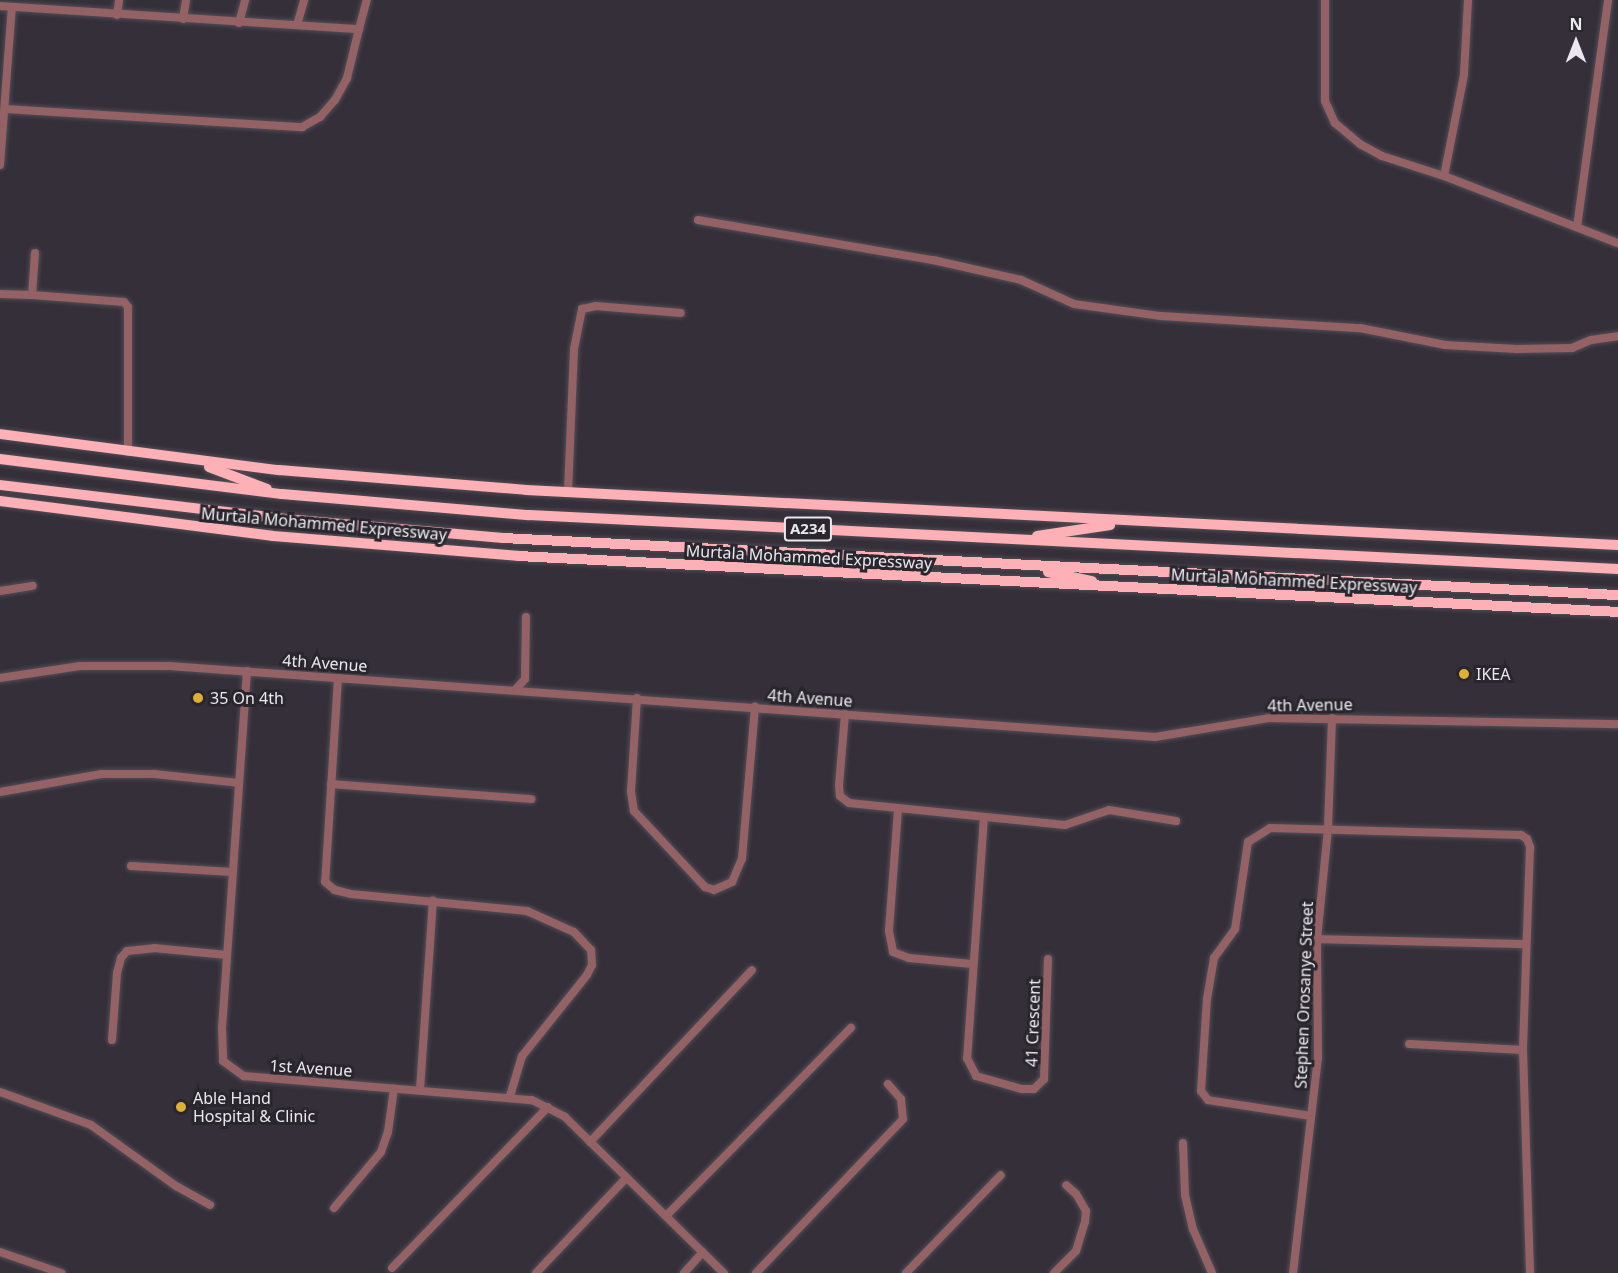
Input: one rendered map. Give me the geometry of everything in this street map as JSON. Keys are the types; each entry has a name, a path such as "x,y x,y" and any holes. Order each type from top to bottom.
{"highway":[{"path":"0,434 192,460 346,477 568,492 1618,544"},
{"name":"Murtala Mohammed Expressway","path":"0,459 282,494 529,515 1618,569"},
{"path":"192,460 282,494"},
{"name":"Murtala Mohammed Expressway","path":"0,485 405,530 1015,565 1618,595"},
{"path":"0,490 31,489"},
{"name":"Murtala Mohammed Expressway","path":"0,501 273,536 402,548 1125,588 1618,612"},
{"path":"1013,539 1134,521"},
{"path":"1015,565 1125,588"}],"street":[{"path":"117,15 119,0"},
{"path":"183,20 186,0"},
{"path":"238,23 245,0"},
{"path":"297,25 304,0"},
{"path":"5,109 302,127 320,117 335,100 346,78 367,0"},
{"path":"1325,0 1325,101 1335,123 1360,144 1382,156 1444,176 1618,243"},
{"path":"1444,176 1464,75 1468,0"},
{"path":"1577,227 1608,0"},
{"path":"0,6 183,20 359,29"},
{"path":"0,165 12,7"},
{"path":"698,220 933,260 1021,280 1074,304 1150,315 1360,328 1445,345 1517,349 1572,348 1591,340 1618,336"},
{"path":"32,296 34,253"},
{"path":"0,294 124,302 128,307 128,452"},
{"path":"568,492 574,349 582,309 596,306 681,313"},
{"path":"0,591 33,586"},
{"path":"515,690 525,680 526,617"},
{"name":"4th Avenue","path":"0,678 112,665 247,671 1155,737 1270,718 1618,724"},
{"name":"1st Avenue","path":"247,671 221,1047 223,1061 231,1070 244,1076 510,1096 548,1107 565,1117 724,1273"},
{"path":"338,678 325,882 335,890 351,894 433,900 527,911 574,932 591,950 592,965 587,975 522,1056 510,1096"},
{"path":"637,698 631,792 634,811 705,886 714,890 732,882 742,859 754,707"},
{"path":"845,714 840,796 855,805 1065,825 1109,810 1176,821"},
{"name":"Stephen Orosanye Street","path":"1293,1273 1318,1058 1317,939 1328,828 1332,718"},
{"path":"0,792 101,774 154,774 239,783"},
{"path":"331,784 531,800"},
{"path":"898,810 889,931 893,952 909,958 972,964"},
{"name":"41 Crescent","path":"984,817 972,964 969,1068 976,1076 999,1084 1034,1089 1044,1079 1048,960"},
{"path":"1311,1116 1208,1100 1201,1091 1213,965 1219,948 1235,929 1248,842 1270,828 1328,828 1521,836 1530,847 1523,1050 1530,1273"},
{"path":"131,866 233,872"},
{"path":"420,1090 433,900"},
{"path":"1317,939 1526,944"},
{"path":"112,1040 117,973 121,958 127,951 154,948 227,956"},
{"path":"590,1142 752,970"},
{"path":"666,1216 851,1028"},
{"path":"1409,1044 1523,1050"},
{"path":"756,1273 903,1119 901,1099 888,1084"},
{"path":"334,1208 381,1152 388,1132 394,1088"},
{"path":"0,1092 91,1125 176,1186 210,1205"},
{"path":"392,1268 548,1107"},
{"path":"1183,1143 1185,1195 1193,1229 1212,1273"},
{"path":"906,1273 1001,1175"},
{"path":"536,1273 626,1178"},
{"path":"1054,1273 1076,1251 1085,1222 1086,1210 1076,1194 1066,1185"},
{"path":"0,1252 61,1273"},
{"path":"684,1273 703,1252"}],"place":[{"name":"IKEA","path":"1464,674"},
{"name":"35 On 4th","path":"198,698"},
{"name":"Able Hand Hospital & Clinic","path":"181,1107"}]}
